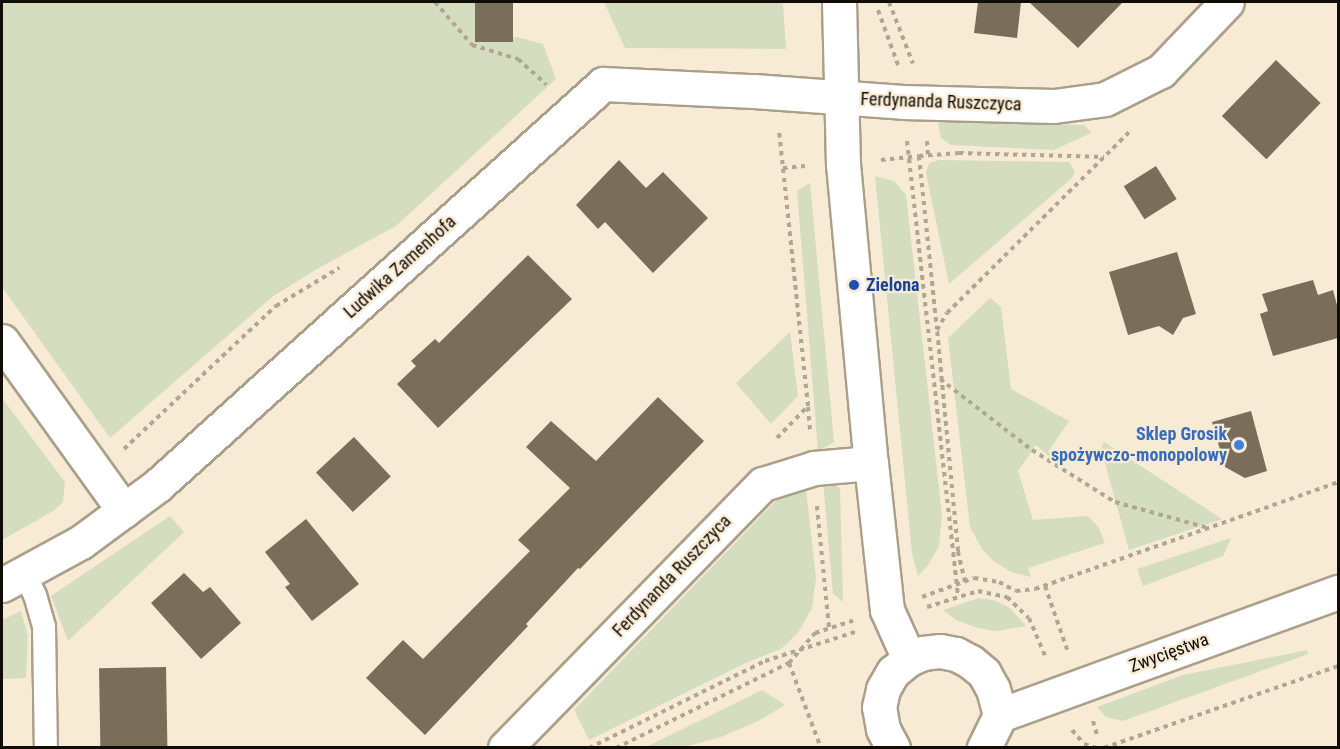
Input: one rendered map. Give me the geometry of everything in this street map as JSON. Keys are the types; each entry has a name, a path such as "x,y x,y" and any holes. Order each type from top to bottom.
{"street":[{"path":"839,2 841,98"},
{"name":"Ferdynanda Ruszczyca","path":"909,659 887,610 843,164 841,98 1054,106 1105,99 1161,71 1227,2"},
{"name":"Ludwika Zamenhofa","path":"13,580 81,542 188,460 603,84 841,98"},
{"path":"2,341 124,511"},
{"name":"Ferdynanda Ruszczyca","path":"505,747 763,484 814,468 871,463"},
{"name":"Zwycięstwa","path":"1000,715 1338,592"},
{"path":"892,747 883,729 879,707 883,689 893,672 909,659 923,653 940,651 956,654 971,662 984,673 993,689 1000,715 984,747"}],"lane":[{"path":"13,580 44,627 46,747"}],"path":[{"path":"435,2 472,45 518,58 556,93 579,105"},
{"path":"876,2 900,73"},
{"path":"889,2 914,68"},
{"path":"778,124 829,629"},
{"path":"937,330 962,298 1132,128"},
{"path":"783,168 959,153 1104,157"},
{"path":"919,156 958,551 965,582"},
{"path":"909,158 958,596"},
{"path":"940,378 1032,450 1115,502 1209,528"},
{"path":"775,440 808,406"},
{"path":"616,747 789,663 815,633 974,579 999,582 1016,591 1035,589 1338,482"},
{"path":"789,663 821,747"},
{"path":"1104,747 1338,666"}],"green space":[{"path":"2,2 475,2 479,42 517,37 543,44 556,79 396,226 317,269 272,297 110,438 2,287"},
{"path":"604,2 783,2 786,49 625,48"},
{"path":"938,122 1085,125 1091,133 1054,150 951,145 941,138"},
{"path":"939,160 1069,162 1075,171 1072,178 949,284 926,173 929,163"},
{"path":"875,176 894,181 906,195 942,515 939,546 928,565 918,576 912,553"},
{"path":"810,183 834,442 818,451 797,191"},
{"path":"990,298 1001,307 1011,389 1069,421 1048,452 1057,459 1055,462 1036,445 1018,471 1033,520 1088,516 1099,528 1105,543 1028,568 1031,577 1011,572 995,562 982,549 970,527 948,338"},
{"path":"790,332 798,396 771,424 736,383"},
{"path":"2,398 65,482 63,502 55,510 2,540"},
{"path":"1104,442 1222,519 1129,550 1101,449"},
{"path":"805,481 816,578 812,608 798,633 781,649 748,662 589,740 574,710 791,485"},
{"path":"823,481 840,488 843,602 833,594"},
{"path":"170,516 184,532 68,641 51,596"},
{"path":"1231,538 1223,556 1143,586 1137,569"},
{"path":"979,598 996,601 1010,608 1026,626 996,631 978,628 956,620 943,610"},
{"path":"21,611 28,636 26,678 2,679 2,620"},
{"path":"1307,650 1308,654 1123,721 1106,717 1097,707 1183,675"},
{"path":"762,690 785,705 758,721 721,737 684,747 646,747"}],"building":[{"path":"475,2 513,2 513,42 475,42"},
{"path":"978,2 1021,2 1017,38 974,33"},
{"path":"1029,2 1123,2 1078,48"},
{"path":"1276,60 1321,103 1266,159 1222,116"},
{"path":"619,160 646,188 663,172 708,218 653,273 605,222 598,229 576,205"},
{"path":"1156,166 1177,199 1144,219 1124,186"},
{"path":"1177,252 1196,314 1183,318 1173,335 1159,326 1128,335 1109,272"},
{"path":"528,255 572,299 438,428 397,384 416,366 411,361 435,339 439,343"},
{"path":"1313,280 1318,295 1333,290 1338,309 1338,338 1273,356 1260,314 1268,311 1262,294"},
{"path":"658,397 704,441 580,569 578,568 526,624 528,626 425,735 366,678 403,640 423,659 530,551 518,540 570,488 526,447 551,421 596,461"},
{"name":"Sklep Grosik spożywczo-monopolowy","path":"1251,411 1267,471 1245,478 1225,467 1212,422"},
{"path":"354,437 391,476 353,512 316,472"},
{"path":"306,519 359,584 312,621 285,587 290,584 265,552"},
{"path":"184,573 203,592 210,587 241,623 201,659 151,603"},
{"path":"166,667 167,747 100,748 99,668"}],"place":[{"name":"Zielona","path":"854,285"},
{"name":"Sklep Grosik spożywczo-monopolowy","path":"1239,445"}]}
